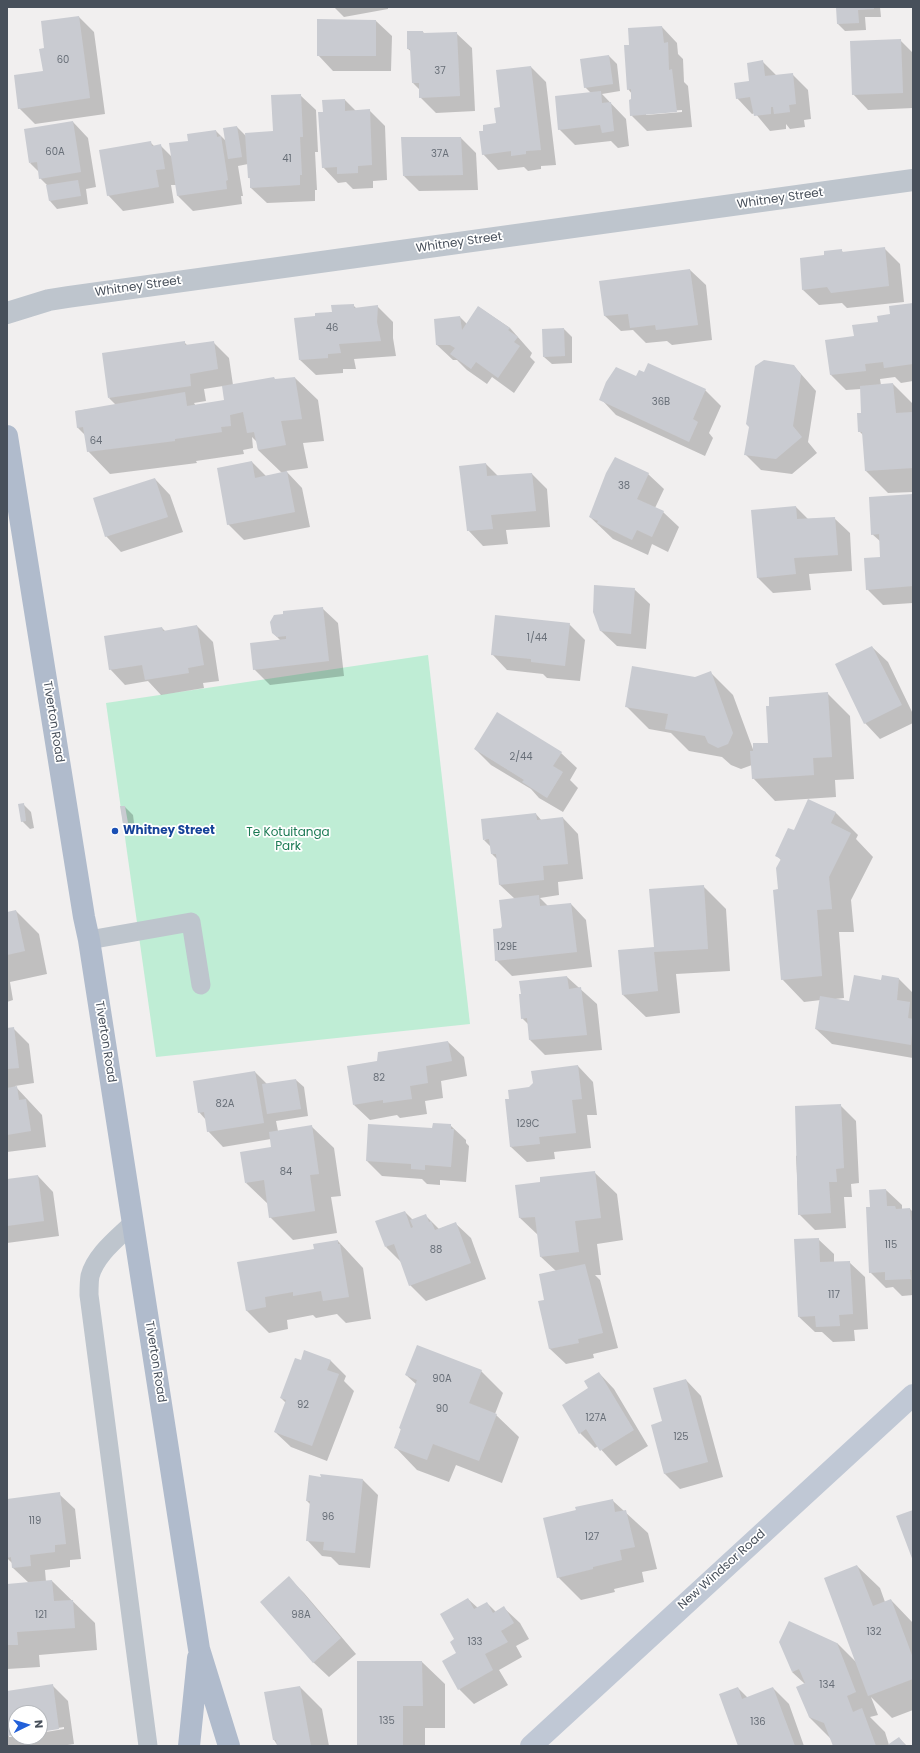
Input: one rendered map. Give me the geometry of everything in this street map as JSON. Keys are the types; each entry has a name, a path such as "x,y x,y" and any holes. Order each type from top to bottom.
{"main road":[{"name":"Tiverton Road","path":"7,436 84,916 90,940 199,1649 229,1746"},
{"name":"New Windsor Road","path":"531,1746 913,1396"},
{"name":"Tiverton Road","path":"189,1746 199,1649"}],"street":[{"name":"Whitney Street","path":"7,313 49,300 79,295 913,180"}],"lane":[{"path":"90,940 191,922 201,985"},
{"path":"133,1223 100,1257 93,1268 90,1277 89,1295 148,1746"}],"green space":[{"name":"Te Kotuitanga Park","path":"428,655 470,1024 156,1057 106,703"}],"building":[{"path":"836,7 874,7 874,9 858,10 859,23 837,24"},
{"path":"79,16 90,98 18,109 14,75 43,71 39,49 44,48 41,21"},
{"path":"317,19 376,20 376,56 317,56"},
{"path":"662,26 664,43 668,42 669,70 672,69 677,112 630,116 629,100 631,99 631,89 627,90 624,45 629,45 628,28"},
{"path":"407,31 423,31 423,33 457,32 460,96 419,98 419,83 412,83 410,49 407,49"},
{"path":"901,39 903,93 852,95 850,41"},
{"path":"609,55 613,84 584,88 580,59"},
{"path":"763,60 765,76 793,73 796,104 789,105 790,112 774,114 773,107 771,107 771,114 754,116 750,97 736,99 734,83 749,81 747,63"},
{"path":"531,66 541,150 526,151 526,154 511,156 511,151 482,155 479,131 483,131 483,125 496,123 494,108 500,107 496,70"},
{"path":"601,91 602,103 611,102 614,131 602,133 600,125 558,130 555,96"},
{"path":"301,94 303,137 300,137 302,175 300,175 300,185 250,188 245,133 273,131 271,95"},
{"path":"345,99 345,111 370,109 372,165 358,166 358,173 337,174 337,167 322,168 318,112 323,112 322,100"},
{"path":"73,121 81,172 39,179 37,162 29,163 24,129"},
{"path":"237,126 242,157 228,159 223,128"},
{"path":"216,130 217,137 221,136 228,180 226,181 227,189 177,196 169,143 188,141 187,134"},
{"path":"401,137 461,137 463,175 403,176"},
{"path":"151,141 152,146 161,144 165,169 156,170 159,187 107,196 99,150"},
{"path":"78,180 81,196 49,201 46,185"},
{"path":"885,247 889,286 831,293 827,287 802,290 800,258 824,255 824,251 842,249 842,252"},
{"path":"690,269 698,325 656,330 655,325 630,328 628,314 604,316 599,281"},
{"path":"913,303 913,364 884,368 883,362 865,364 866,371 830,375 825,340 854,336 852,325 878,322 877,316 890,314 889,306"},
{"path":"354,304 354,308 378,305 377,322 381,341 339,344 341,353 328,354 328,358 299,360 294,318 315,316 315,313 332,312 331,305"},
{"path":"478,306 510,328 508,330 518,337 514,342 520,346 498,378 476,362 471,369 450,354 455,348 450,345 436,345 434,319 460,316 462,330"},
{"path":"564,328 565,356 543,357 542,329"},
{"path":"185,341 185,345 214,341 218,369 190,374 191,386 108,398 102,353"},
{"path":"764,360 794,365 801,375 793,426 802,437 776,459 744,455 749,427 746,424 755,366"},
{"path":"648,363 706,389 693,419 698,422 689,442 599,400 606,382 616,367 636,376 639,370 644,372"},
{"path":"274,377 275,379 295,377 302,419 281,421 286,445 258,450 254,432 247,433 243,412 230,415 231,426 221,427 222,432 175,439 175,441 87,452 83,427 77,428 75,411 185,392 187,406 224,400 222,386"},
{"path":"893,383 896,413 913,412 913,468 865,471 862,432 858,432 857,413 861,413 860,386"},
{"path":"615,457 649,473 637,499 664,511 652,537 637,530 632,540 597,523 598,521 589,517 606,473"},
{"path":"252,461 255,478 287,471 295,512 227,525 217,468"},
{"path":"486,463 487,476 532,473 536,511 491,515 493,529 467,531 459,466"},
{"path":"155,478 168,517 105,537 93,498"},
{"path":"913,494 913,586 866,590 864,558 880,557 879,534 871,535 869,497"},
{"path":"796,506 797,519 835,517 838,555 794,558 796,574 757,578 751,510"},
{"path":"594,585 635,588 631,634 600,631 593,612"},
{"path":"323,607 329,661 253,670 250,643 286,639 286,636 277,637 272,633 270,622 274,615 283,614 283,611"},
{"path":"495,615 570,623 565,666 531,662 531,659 491,655"},
{"path":"197,625 204,665 188,668 189,673 145,680 142,665 109,670 104,636 162,627 163,631"},
{"path":"872,646 902,705 864,724 835,664"},
{"path":"632,666 695,677 711,671 733,733 728,744 718,748 708,743 705,736 665,729 668,714 625,707"},
{"path":"828,692 832,757 813,758 814,775 752,779 750,751 753,751 753,743 768,743 766,706 769,706 769,697"},
{"path":"497,712 562,752 553,766 563,772 547,798 522,782 524,780 474,749"},
{"path":"808,799 836,812 831,823 851,833 829,877 832,909 817,910 822,976 781,980 773,890 778,889 776,868 781,859 775,856 788,828 794,830"},
{"path":"24,803 26,821 21,822 18,804"},
{"path":"120,806 125,806 128,823 123,824"},
{"path":"536,813 537,820 563,817 568,864 543,866 544,880 499,885 496,854 491,854 489,839 483,840 481,819"},
{"path":"704,885 708,949 654,952 658,991 622,995 618,950 654,947 649,889"},
{"path":"539,895 540,906 571,903 577,952 495,961 493,929 501,928 502,926 499,900"},
{"path":"16,910 25,951 7,955 7,912"},
{"path":"854,975 881,980 882,975 899,978 897,1000 910,1002 908,1018 913,1019 911,1045 815,1029 820,996 849,1001"},
{"path":"567,976 569,989 581,987 587,1035 529,1040 527,1018 521,1019 519,994 521,994 519,981"},
{"path":"14,1027 19,1068 7,1069 7,1028"},
{"path":"448,1041 452,1061 426,1066 428,1083 410,1086 412,1099 383,1103 383,1100 353,1105 347,1066 377,1061 378,1052"},
{"path":"578,1065 582,1099 572,1100 576,1133 539,1137 540,1144 510,1147 505,1099 509,1099 508,1090 529,1087 533,1083 531,1071"},
{"path":"255,1071 264,1123 207,1132 204,1112 198,1113 193,1081"},
{"path":"296,1079 301,1109 267,1114 262,1084"},
{"path":"17,1086 19,1100 26,1099 31,1131 7,1135 7,1088"},
{"path":"841,1104 844,1168 836,1169 837,1182 829,1182 831,1213 798,1215 795,1106"},
{"path":"433,1123 451,1124 451,1129 454,1129 451,1167 425,1165 425,1170 411,1169 411,1164 366,1161 368,1124 432,1128"},
{"path":"312,1125 319,1174 310,1175 315,1211 269,1218 264,1180 245,1183 240,1152 271,1147 269,1132"},
{"path":"595,1171 601,1218 575,1221 579,1252 540,1257 535,1217 519,1218 515,1185 540,1182 540,1177"},
{"path":"38,1175 44,1221 7,1226 7,1179"},
{"path":"886,1189 887,1206 895,1206 896,1209 910,1208 911,1220 913,1220 913,1270 910,1270 911,1279 885,1280 885,1272 869,1273 866,1207 870,1207 869,1190"},
{"path":"405,1211 411,1228 413,1227 410,1220 426,1214 429,1222 431,1221 435,1230 456,1222 471,1263 409,1286 394,1244 385,1247 375,1221"},
{"path":"819,1238 820,1262 850,1261 853,1314 839,1315 840,1326 816,1327 815,1316 798,1317 794,1239"},
{"path":"338,1240 338,1244 340,1244 349,1297 323,1301 321,1291 293,1296 293,1292 265,1297 266,1307 246,1311 237,1262 314,1249 313,1244"},
{"path":"585,1264 603,1333 578,1339 579,1343 549,1349 538,1301 544,1300 539,1274"},
{"path":"417,1345 482,1370 469,1403 497,1414 479,1461 433,1444 427,1460 394,1448 401,1429 399,1428 417,1380 405,1375"},
{"path":"304,1350 331,1360 327,1370 339,1374 312,1446 274,1432 286,1400 280,1398 295,1358 301,1360"},
{"path":"599,1372 634,1430 600,1451 586,1429 579,1434 562,1405 588,1388 584,1381"},
{"path":"686,1379 708,1462 664,1474 651,1425 662,1421 653,1388"},
{"path":"320,1474 363,1479 355,1553 323,1550 324,1542 306,1541 310,1501 306,1501 309,1475 321,1477"},
{"path":"60,1492 66,1544 55,1545 55,1552 30,1555 31,1566 12,1568 11,1557 7,1558 7,1499"},
{"path":"613,1499 615,1512 626,1510 635,1547 620,1550 622,1560 557,1578 543,1518 576,1510 575,1507"},
{"path":"913,1510 913,1561 896,1516"},
{"path":"857,1565 873,1606 891,1599 913,1658 913,1679 868,1696 824,1578"},
{"path":"289,1576 341,1638 313,1663 260,1602"},
{"path":"52,1580 54,1601 73,1600 75,1628 17,1632 18,1645 7,1645 7,1584"},
{"path":"468,1598 474,1609 487,1602 493,1613 504,1606 514,1623 501,1631 508,1642 485,1654 493,1670 458,1690 442,1661 456,1653 450,1642 454,1639 440,1614"},
{"path":"789,1621 837,1643 856,1692 847,1696 853,1712 862,1708 876,1746 833,1746 824,1723 809,1717 796,1687 805,1683 799,1669 792,1672 779,1642"},
{"path":"357,1661 422,1661 423,1706 403,1706 403,1746 357,1746"},
{"path":"53,1684 59,1729 48,1731 48,1705 8,1705 7,1736 7,1691"},
{"path":"300,1686 311,1746 277,1746 276,1740 273,1740 264,1692"},
{"path":"738,1687 742,1699 773,1687 795,1746 738,1746 719,1694"},
{"path":"899,1737 906,1746 886,1746"}],"place":[{"name":"Whitney Street","path":"115,831"}]}
